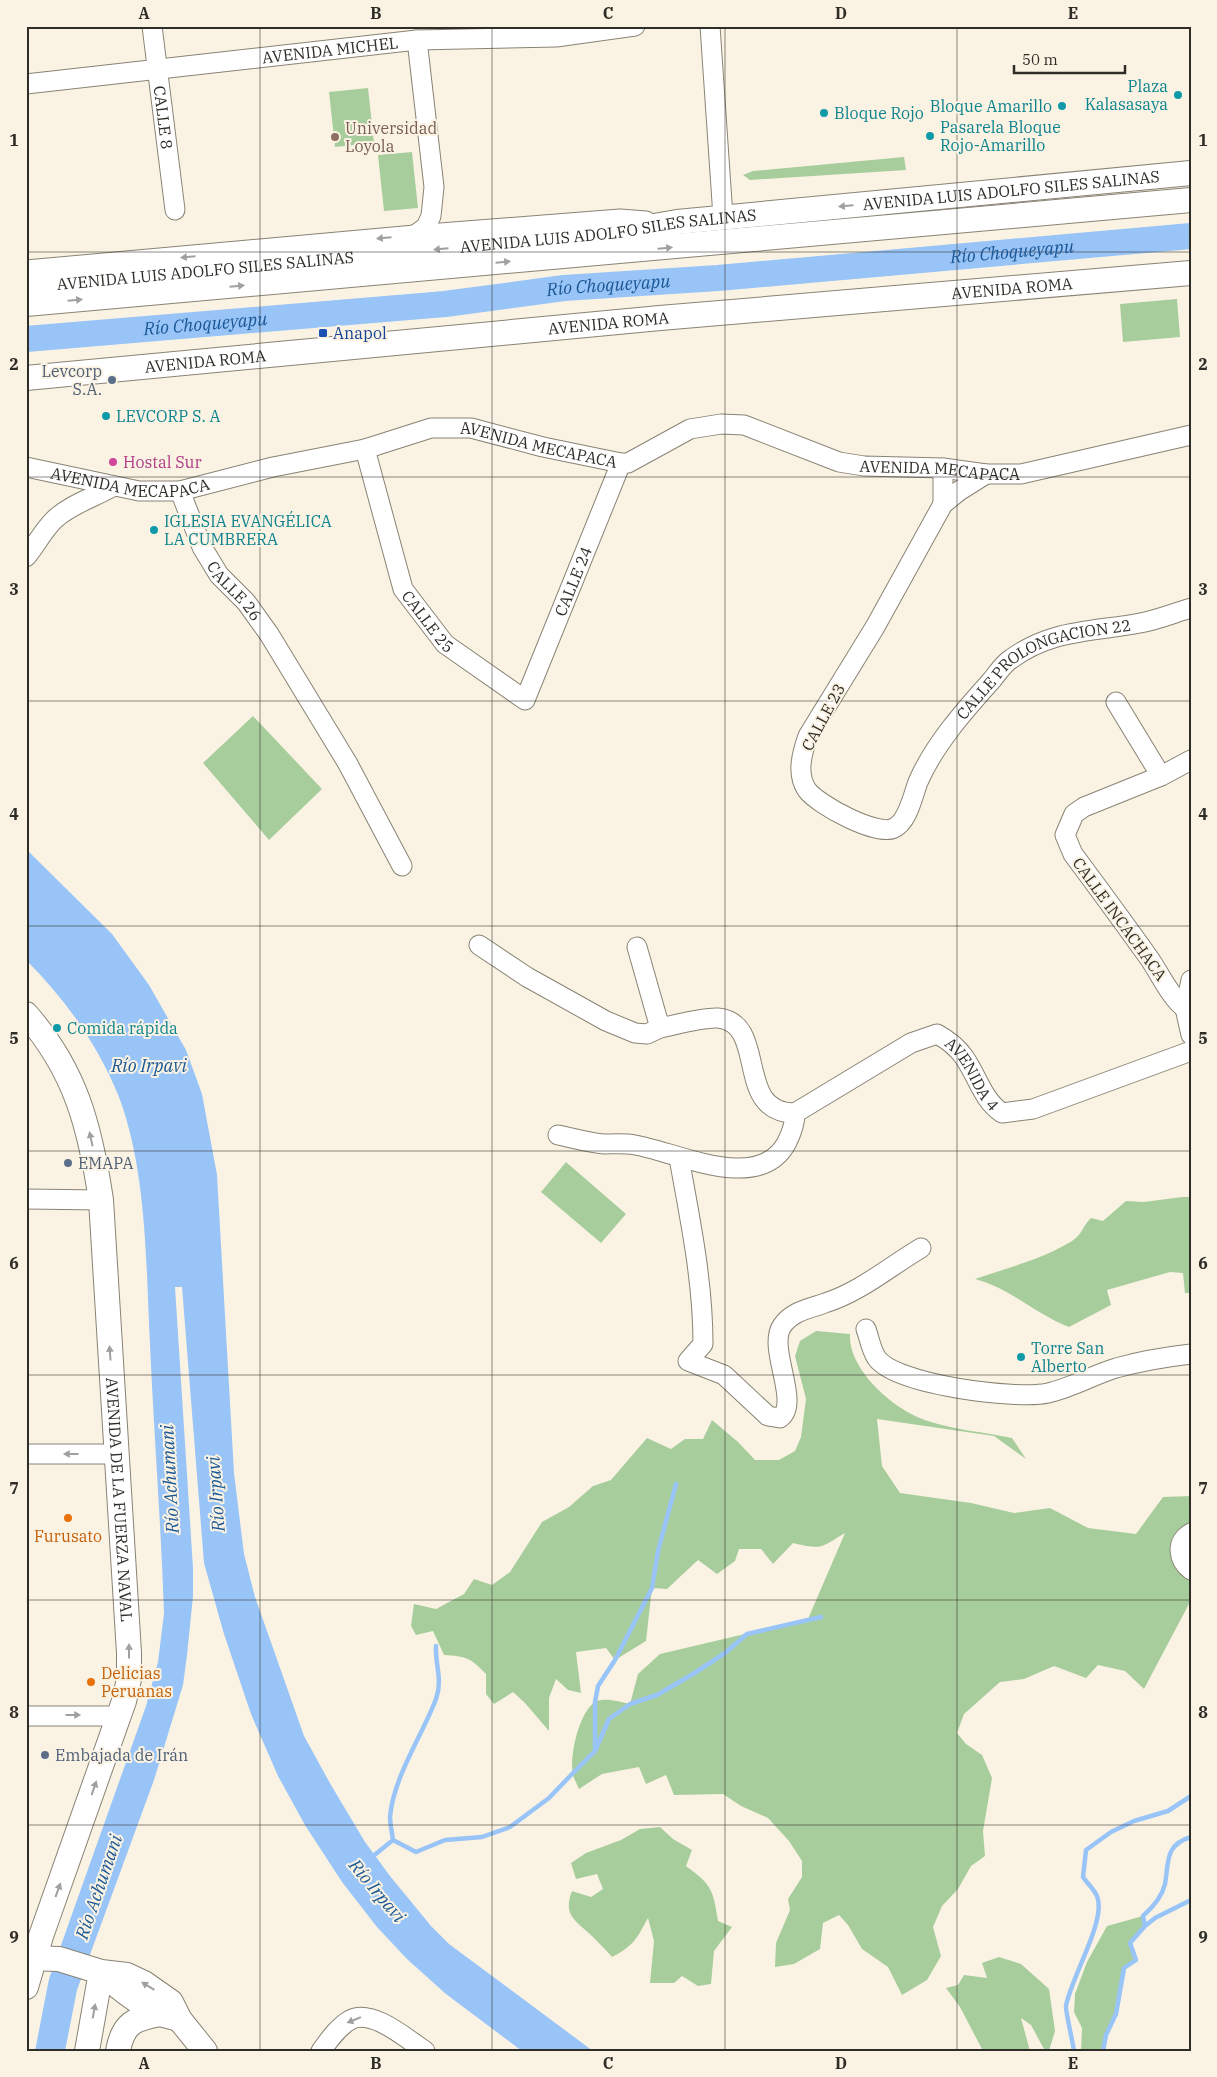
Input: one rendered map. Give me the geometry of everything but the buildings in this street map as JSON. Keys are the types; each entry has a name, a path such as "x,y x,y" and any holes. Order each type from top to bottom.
{"main road":[{"name":"AVENIDA LUIS ADOLFO SILES SALINAS","path":"26,287 619,232 677,222 1191,173"},
{"name":"AVENIDA LUIS ADOLFO SILES SALINAS","path":"26,304 1191,200"},
{"name":"AVENIDA ROMA","path":"26,378 660,318 1191,273"},
{"name":"AVENIDA DE LA FUERZA NAVAL","path":"26,1014 58,1059 83,1109 94,1155 101,1200 130,1653 129,1679 119,1716 45,1954 26,1986"},
{"path":"45,1954 96,1970 127,1975 144,1983 171,2002 170,2017"},
{"path":"87,2051 96,1970"},
{"path":"118,2051 121,2036 125,2029 144,2018 170,2017 205,2051"}],"street":[{"name":"CALLE 8","path":"152,26 175,210"},
{"name":"AVENIDA MICHEL","path":"26,84 417,40 556,37 635,26"},
{"path":"710,26 723,218"},
{"path":"417,40 434,188 443,216 461,232"},
{"path":"415,235 426,227 431,216 434,188"},
{"path":"26,270 415,235 620,219 677,222"},
{"name":"AVENIDA MECAPACA","path":"26,467 139,491 180,491 273,467 365,448 431,428 470,428 543,447 628,463 690,429 721,424 744,425 839,462 864,466 943,468 986,474 1021,474 1191,435"},
{"name":"CALLE 25","path":"365,448 404,589 445,644 526,700"},
{"name":"CALLE 24","path":"526,700 621,463"},
{"name":"CALLE 23","path":"943,468 943,504"},
{"name":"CALLE 23","path":"924,769 902,822 895,828 886,831 872,828 827,806 807,790 801,771 802,754 808,736 875,627 943,504 959,491 986,474"},
{"path":"26,557 54,520 71,507 92,499 114,486"},
{"name":"CALLE 26","path":"180,491 202,547 219,575 246,602 269,634 348,764 402,866"},
{"name":"CALLE PROLONGACION 22","path":"924,769 960,717 1010,659 1053,636 1142,623 1191,608"},
{"path":"1116,702 1161,776 1191,760"},
{"name":"CALLE INCACHACA","path":"1161,776 1084,807 1074,814 1065,835 1073,854 1167,985 1176,1002 1184,1008"},
{"path":"479,945 527,977 606,1021 636,1033 647,1034 660,1028 718,1018 733,1023 744,1035 762,1098 780,1113 795,1113 792,1131 783,1149 775,1159 763,1165 744,1168 679,1158 634,1144 602,1144 558,1135"},
{"path":"637,947 660,1028"},
{"path":"1191,980 1184,1008 1191,1034"},
{"name":"AVENIDA 4","path":"795,1113 894,1052 911,1043 937,1034 952,1043 964,1057 990,1105 1002,1113 1033,1109 1191,1051"},
{"path":"679,1158 693,1236 703,1321 703,1344 688,1361 724,1375 768,1416 780,1418 786,1407 784,1374 776,1343 780,1328 787,1319 799,1311 834,1300 886,1272 900,1260 921,1248"},
{"path":"26,1199 101,1200"},
{"path":"866,1329 876,1358 894,1371 917,1381 953,1388 998,1392 1047,1394 1116,1368 1155,1358 1191,1354"},
{"path":"26,1454 116,1454"},
{"path":"1191,1533 1183,1540 1180,1553 1182,1560 1191,1570"},
{"path":"26,1716 119,1716"},
{"path":"321,2051 341,2026 351,2019 362,2016 386,2025 425,2051"}],"green space":[{"path":"368,88 374,143 335,147 329,92"},
{"path":"412,152 418,208 384,211 378,155"},
{"path":"904,157 906,170 750,180 743,175 753,171"},
{"path":"1177,299 1180,337 1123,342 1120,304"},
{"path":"253,716 322,789 269,840 203,763"},
{"path":"566,1162 626,1214 601,1243 541,1192"},
{"path":"1191,1197 1191,1293 1185,1293 1183,1273 1170,1272 1107,1290 1111,1305 1069,1327 1057,1322 1000,1288 975,1279 1025,1263 1061,1247 1075,1239 1091,1218 1103,1221 1126,1201 1144,1202"},
{"path":"816,1331 850,1334 851,1348 865,1375 888,1399 915,1416 959,1429 1012,1438 1026,1459 994,1436 877,1419 882,1466 900,1493 971,1503 1014,1513 1050,1508 1088,1528 1136,1534 1163,1497 1191,1496 1191,1600 1144,1689 1125,1671 1098,1665 1086,1678 1054,1666 1024,1679 1000,1682 964,1714 957,1733 966,1744 982,1755 992,1778 983,1831 985,1856 971,1866 958,1889 942,1906 933,1927 941,1956 927,1980 902,1995 888,1967 862,1949 848,1925 839,1915 823,1923 820,1949 794,1964 775,1967 776,1943 790,1910 788,1899 802,1877 802,1861 789,1841 768,1818 741,1806 723,1794 674,1795 666,1775 646,1784 639,1767 602,1774 579,1789 572,1767 576,1735 589,1707 595,1702 607,1700 630,1704 638,1674 660,1654 808,1619 845,1533 825,1545 816,1547 793,1543 773,1564 761,1549 739,1549 735,1561 717,1574 698,1560 667,1589 652,1588 646,1641 615,1660 606,1648 576,1652 581,1693 568,1690 556,1679 549,1698 549,1731 513,1692 494,1704 486,1694 486,1674 481,1669 468,1659 444,1655 433,1631 416,1635 411,1626 414,1604 436,1609 464,1594 474,1579 492,1585 510,1572 542,1522 569,1507 593,1486 611,1480 647,1438 671,1449 685,1439 703,1439 712,1420 738,1442 755,1460 779,1460 795,1451 801,1437 806,1399 795,1356 800,1341"},
{"path":"660,1827 673,1839 692,1850 686,1866 701,1878 710,1889 715,1902 718,1921 732,1927 714,1951 711,1984 698,1986 682,1976 674,1983 650,1983 654,1941 648,1918 634,1941 612,1957 577,1922 570,1912 569,1899 572,1891 591,1897 603,1889 597,1874 576,1879 571,1863 586,1853 621,1840 640,1829"},
{"path":"1143,1916 1145,1926 1130,1943 1136,1960 1124,1968 1116,2014 1106,2035 1103,2051 1081,2051 1082,2028 1074,2012 1075,1994 1087,1962 1107,1926"},
{"path":"999,1957 1021,1964 1049,1989 1055,2031 1049,2051 1045,2051 1031,2025 1021,2018 1030,2051 983,2051 960,2007 946,1988 958,1985 964,1975 987,1978 982,1963"}],"water":[{"name":"Río Irpavi","path":"26,849 112,934 149,985 186,1050 202,1094 217,1175 234,1473 244,1554 255,1597 304,1736 365,1842 431,1926 449,1944 593,2051 522,2051 446,1994 407,1959 377,1927 342,1882 305,1825 278,1776 251,1714 224,1634 204,1563 182,1287 175,1287 193,1568 193,1596 183,1685 154,1780 77,1990 65,2051 35,2051 49,1979 146,1706 158,1662 164,1613 144,1219 135,1156 119,1097 91,1041 67,1007 26,960"}],"waterway":[{"name":"Río Choqueyapu","path":"26,339 445,304 564,288 718,278 1191,236"},
{"path":"595,1748 595,1702 598,1686 615,1660 652,1588 658,1551 676,1484"},
{"path":"372,1857 393,1840 416,1852 445,1840 482,1837 510,1827 549,1798 595,1751 609,1719 630,1704 657,1695 693,1674 725,1653 747,1634 821,1617"},
{"path":"393,1840 390,1817 392,1802 402,1772 438,1692 439,1679 436,1646"},
{"path":"1074,2051 1066,2006 1074,1980 1093,1934 1099,1906 1096,1893 1083,1877 1086,1850 1111,1832 1134,1821 1168,1811 1191,1796"},
{"path":"1103,2051 1106,2035 1116,2014 1124,1968 1136,1960 1130,1943 1145,1926 1143,1916 1162,1893 1169,1856 1172,1850 1182,1840 1191,1837"},
{"path":"1145,1926 1155,1918 1191,1900"}],"place":[{"name":"Plaza Kalasasaya","path":"1178,95"},
{"name":"Bloque Amarillo","path":"1062,106"},
{"name":"Bloque Rojo","path":"824,113"},
{"name":"Pasarela Bloque Rojo-Amarillo","path":"930,136"},
{"name":"Universidad Loyola","path":"335,137"},
{"name":"Anapol","path":"323,333"},
{"name":"Levcorp S.A.","path":"112,380"},
{"name":"LEVCORP S. A","path":"106,416"},
{"name":"Hostal Sur","path":"113,462"},
{"name":"IGLESIA EVANGÉLICA LA CUMBRERA","path":"154,530"},
{"name":"Comida rápida","path":"57,1028"},
{"name":"EMAPA","path":"68,1163"},
{"name":"Torre San Alberto","path":"1021,1357"},
{"name":"Furusato","path":"68,1518"},
{"name":"Delicias Peruanas","path":"91,1682"},
{"name":"Embajada de Irán","path":"45,1755"}],"water label":[{"name":"Río Achumani","path":"170,1479"},
{"name":"Río Achumani","path":"99,1887"}]}
